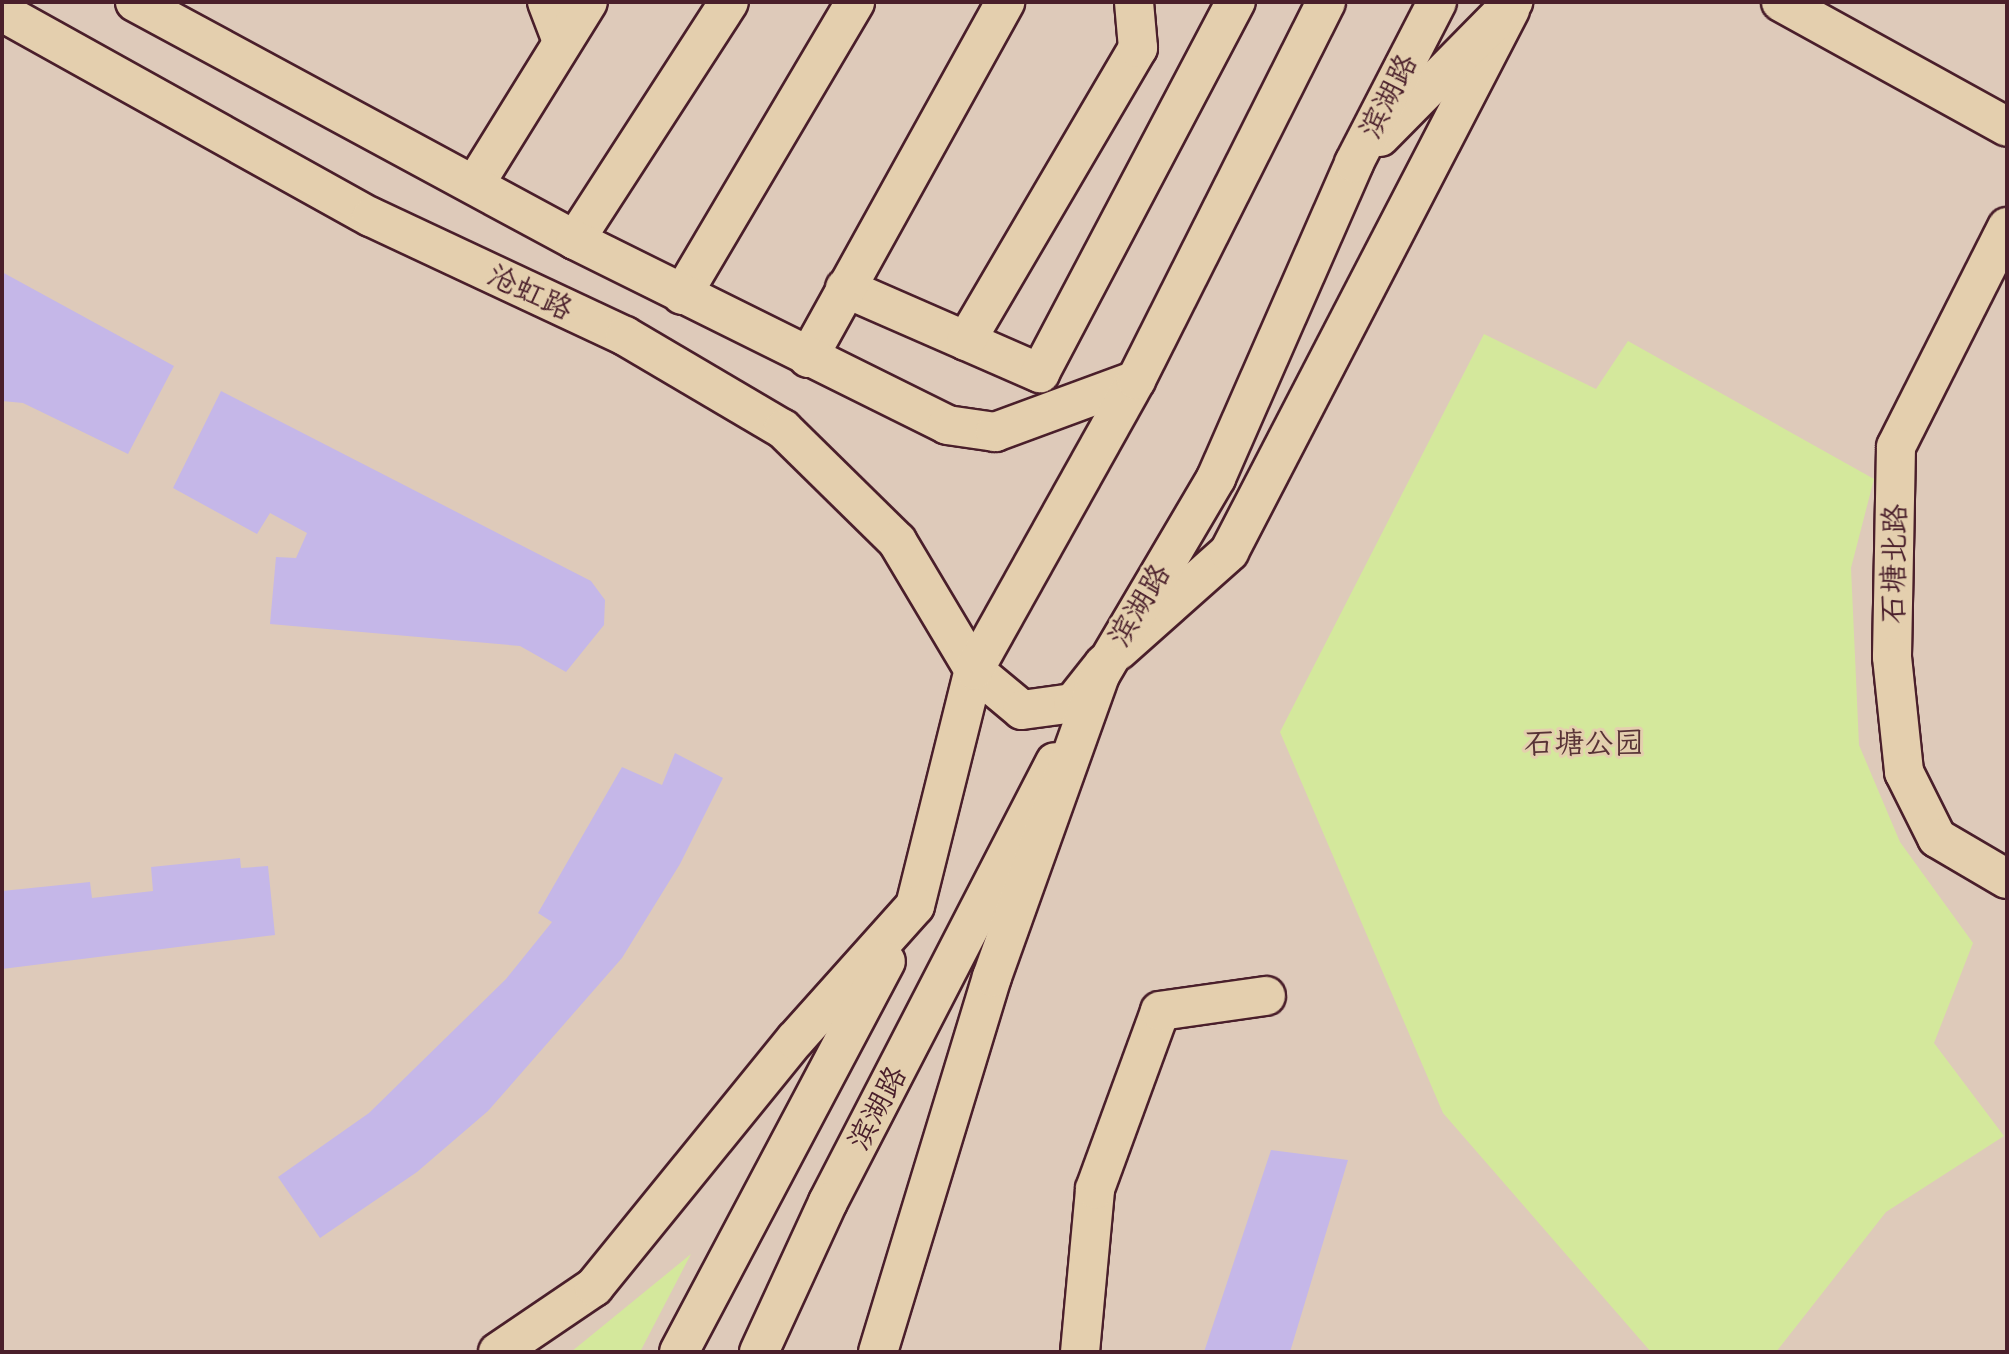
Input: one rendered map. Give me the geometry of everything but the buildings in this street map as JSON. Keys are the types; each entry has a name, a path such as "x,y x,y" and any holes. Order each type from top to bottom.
{"main road":[{"path":"135,2 575,240 947,425 995,432 1136,380"},
{"path":"547,2 561,39"},
{"path":"475,184 561,39 588,2"},
{"path":"575,240 729,2"},
{"path":"682,295 855,2"},
{"path":"808,358 1005,2"},
{"path":"966,341 1138,48 1134,2"},
{"path":"845,288 1040,373 1236,2"},
{"path":"679,1352 915,906 974,670 1136,380 1326,2"},
{"name":"滨湖路","path":"759,1352 828,1202 1104,664 1216,478 1354,163 1437,2"},
{"path":"1354,163 1514,2"},
{"path":"878,1352 992,977 1104,664 1229,552 1514,2"},
{"path":"1781,2 2007,127"},
{"name":"沧虹路","path":"2,12 371,217 625,336 783,429 897,541 974,670 1022,710 1073,703 1104,664"},
{"name":"石塘北路","path":"2007,228 1896,447 1892,657 1904,772 1937,838 2007,879"},
{"path":"498,1352 594,1287 795,1040 915,906"},
{"path":"1080,1352 1095,1189 1160,1011 1266,996"}],"green space":[{"name":"石塘公园","path":"1484,334 1596,389 1628,341 1874,479 1851,568 1859,745 1900,842 1973,943 1934,1043 2004,1136 1886,1212 1776,1352 1651,1352 1443,1113 1280,732"},
{"path":"691,1254 640,1352 571,1352"}]}
